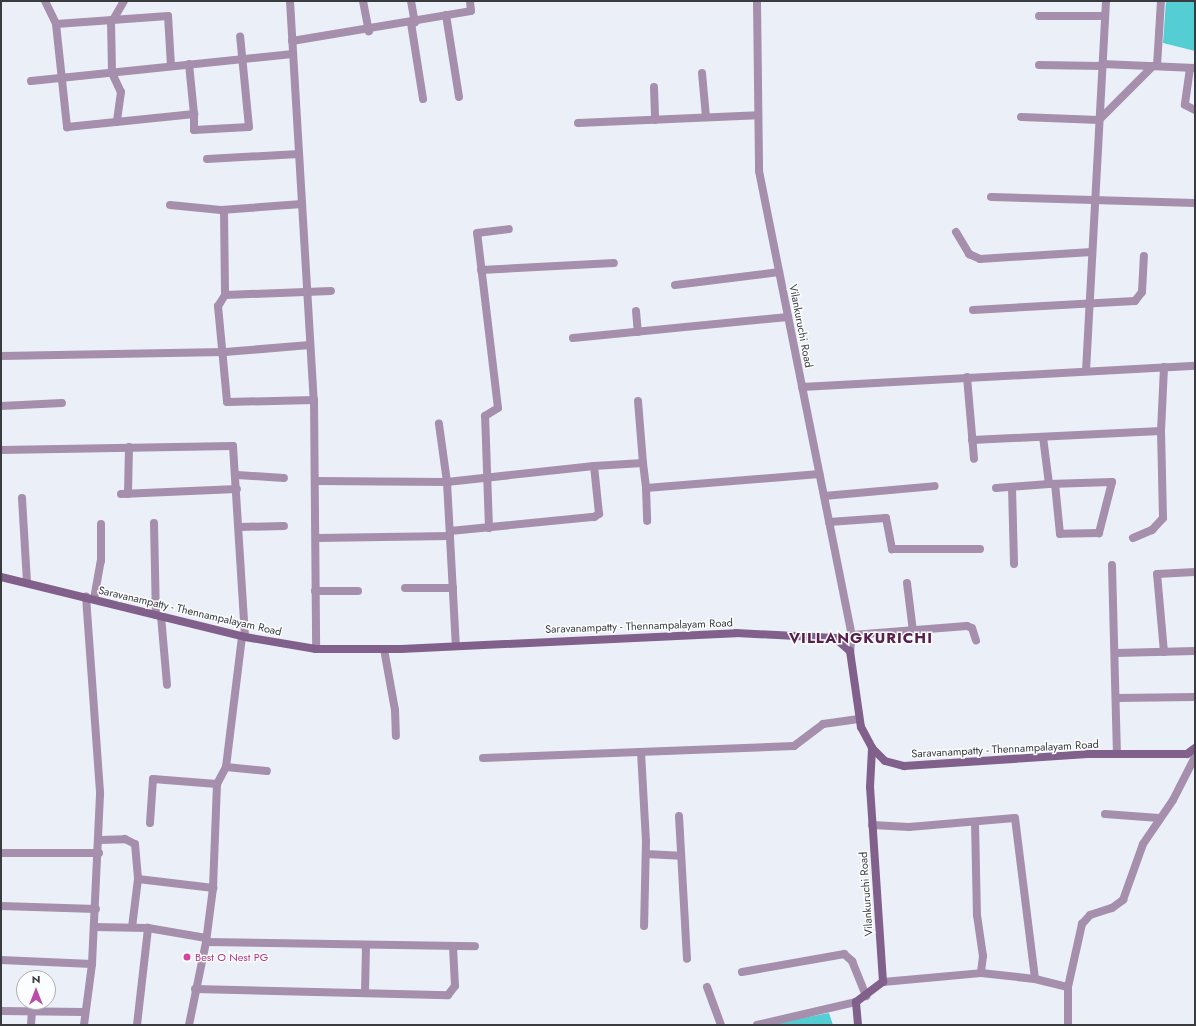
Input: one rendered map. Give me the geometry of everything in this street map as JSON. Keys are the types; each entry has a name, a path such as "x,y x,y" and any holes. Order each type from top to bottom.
{"main road":[{"name":"Saravanampatty - Thennampalayam Road","path":"1,577 244,637 316,649 384,649 736,633 835,638 850,651 859,719 872,748 885,761 904,766 1117,754 1194,753"},
{"name":"Vilankuruchi Road","path":"872,748 872,825 883,982"},
{"path":"858,1025 856,1002 883,982"}],"street":[{"path":"45,1 56,24 67,127 194,114"},
{"path":"117,122 121,92 112,72 112,20 124,1"},
{"path":"290,1 314,400 317,538 315,591 316,649"},
{"path":"363,1 369,31"},
{"path":"411,1 423,99"},
{"path":"292,42 369,31 471,11 470,1"},
{"name":"Vilankuruchi Road","path":"757,1 759,171 852,635 850,651"},
{"path":"1086,371 1106,1"},
{"path":"1021,117 1099,120 1155,66 1161,1"},
{"path":"446,15 459,97"},
{"path":"56,24 168,16 171,66"},
{"path":"1039,16 1104,16"},
{"path":"189,64 194,114 194,130 249,127 240,36"},
{"path":"31,81 242,58 293,54"},
{"path":"1038,65 1155,66 1192,68 1186,105 1195,110"},
{"path":"702,73 706,117"},
{"path":"654,87 655,120"},
{"path":"578,123 758,115"},
{"path":"208,159 299,154"},
{"path":"991,197 1195,203"},
{"path":"170,205 224,210 302,204"},
{"path":"224,210 225,295 218,306 225,352 227,402 314,400"},
{"path":"489,528 485,416 498,408 477,233 509,229"},
{"path":"956,232 969,254 980,259 1092,252"},
{"path":"973,310 1138,299 1142,292 1144,256"},
{"path":"481,270 614,263"},
{"path":"676,285 779,272"},
{"path":"225,295 331,291"},
{"path":"636,311 638,332"},
{"path":"573,338 788,317"},
{"path":"1,356 225,352 310,345"},
{"path":"802,387 1195,366"},
{"path":"1133,538 1152,530 1163,518 1162,432 1164,368"},
{"path":"968,377 974,459"},
{"path":"638,401 646,488 647,521"},
{"path":"1,406 62,403"},
{"path":"438,424 447,482 456,646"},
{"path":"972,440 1162,432"},
{"path":"996,488 1052,484 1112,482 1099,533 1060,534 1052,484 1043,436"},
{"path":"1,450 228,444 236,452 244,637 226,767 217,784 213,888 206,940 189,1025"},
{"path":"129,447 124,494 237,489"},
{"path":"316,481 447,482 487,479 594,466 643,463"},
{"path":"317,538 450,534 489,528 594,517 599,514 594,466"},
{"path":"646,488 819,474"},
{"path":"237,475 284,478"},
{"path":"824,496 935,486"},
{"path":"1012,487 1014,564"},
{"path":"22,498 27,583"},
{"path":"829,522 886,518 892,549 980,549"},
{"path":"154,523 158,615 167,685"},
{"path":"84,1025 92,964 100,840 100,792 90,598 100,561 101,524"},
{"path":"239,527 284,526"},
{"path":"1112,565 1116,653 1117,754"},
{"path":"1164,652 1157,574 1195,572"},
{"path":"907,583 913,631"},
{"path":"405,588 453,588"},
{"path":"315,591 358,591"},
{"path":"852,635 967,626 972,628 976,640"},
{"path":"384,649 395,710 396,736"},
{"path":"1116,653 1195,651"},
{"path":"1117,698 1195,697"},
{"path":"483,758 794,746 823,724 859,719"},
{"path":"641,752 646,854 644,926"},
{"path":"1068,1025 1068,988 1082,924 1090,915 1112,908 1123,900 1143,844 1159,818 1173,800 1194,753"},
{"path":"226,767 267,771"},
{"path":"150,823 153,779 217,784"},
{"path":"1105,814 1159,818"},
{"path":"679,816 680,856 687,960"},
{"path":"872,825 975,822 1015,818 1035,978"},
{"path":"975,822 977,915 983,956 981,974"},
{"path":"100,840 125,839 135,844 138,879 132,927"},
{"path":"1,853 99,853"},
{"path":"646,854 680,856"},
{"path":"138,879 213,888"},
{"path":"1,906 96,909"},
{"path":"94,927 148,928 206,940 366,946 476,946"},
{"path":"137,1025 148,928"},
{"path":"365,993 366,946"},
{"path":"195,989 448,995 455,986 453,946"},
{"path":"742,972 844,954 852,961 866,996"},
{"path":"1,960 92,964"},
{"path":"883,982 981,974 1035,978 1068,988"},
{"path":"707,987 721,1025"},
{"path":"762,1024 856,1002"},
{"path":"1,1011 32,1010 85,1012"},
{"path":"31,1025 32,1010"}],"water":[{"path":"1166,1 1195,1 1195,51 1163,43"},
{"path":"829,1013 833,1025 769,1025 782,1022"}],"place":[{"name":"Best O Nest PG","path":"187,957"}],"district":[{"name":"VILLANGKURICHI","path":"861,639"}]}
